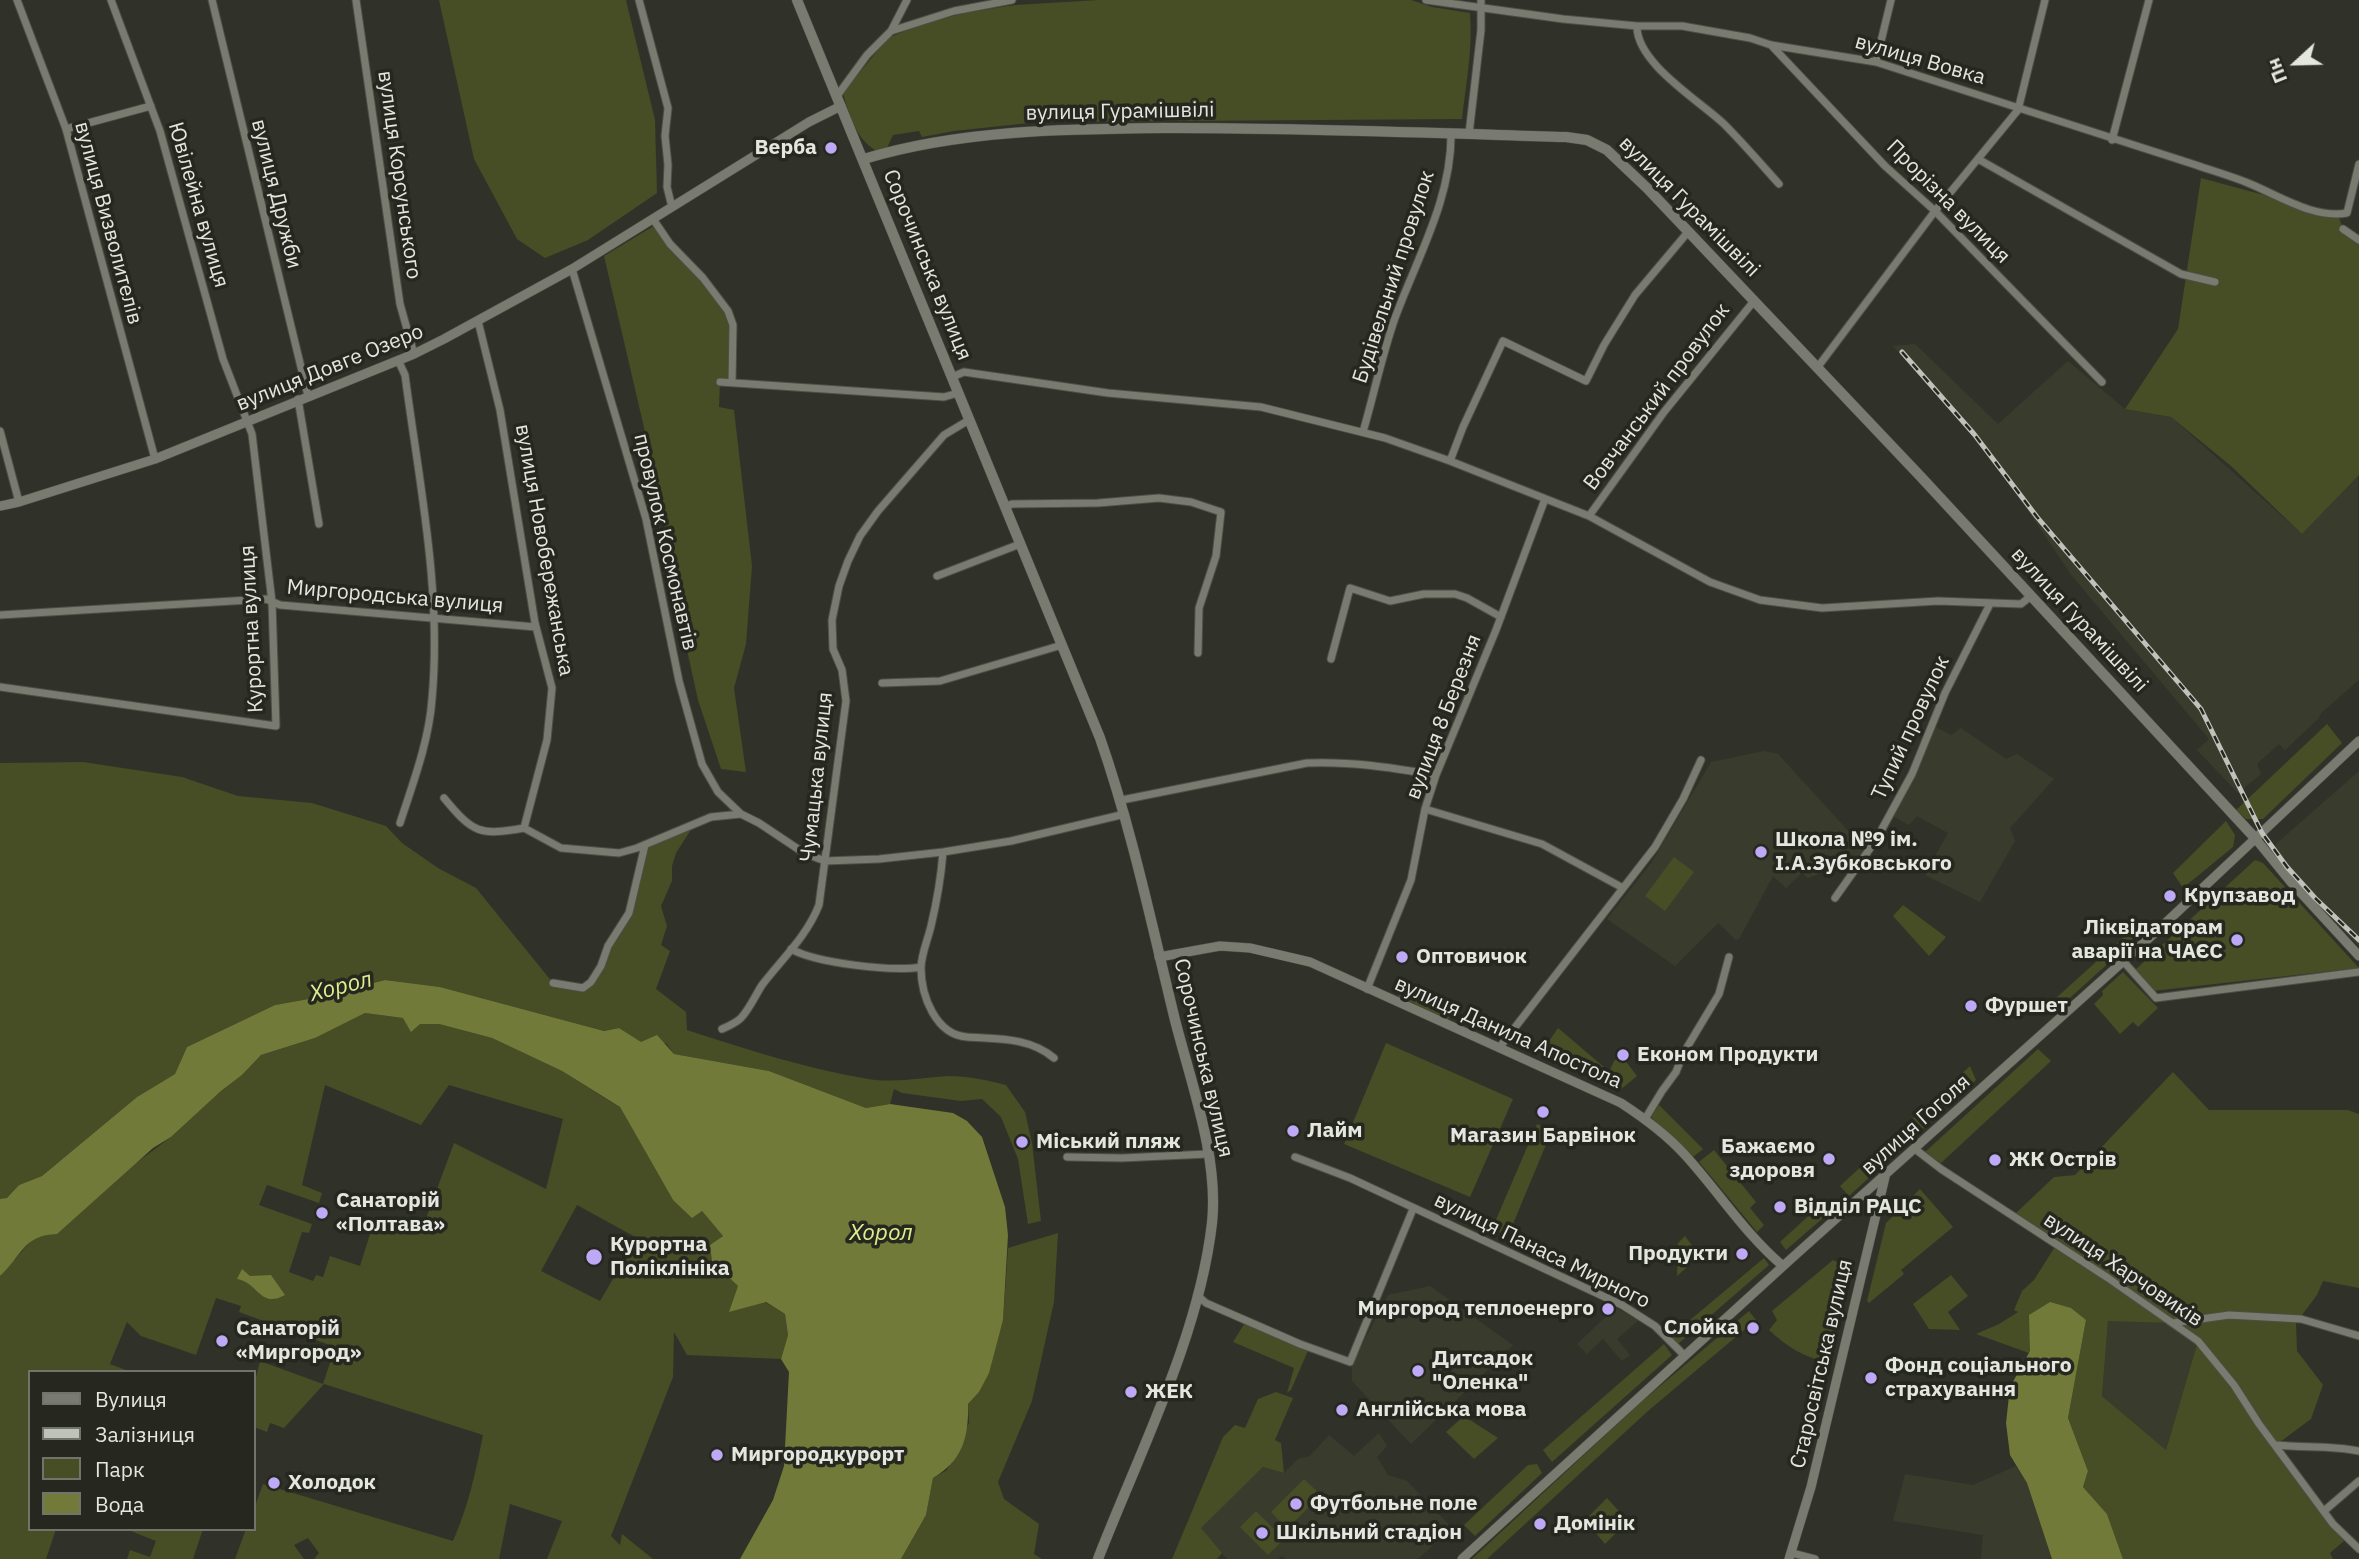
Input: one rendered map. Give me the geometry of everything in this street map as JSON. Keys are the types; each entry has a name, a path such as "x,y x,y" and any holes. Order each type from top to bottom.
{"main road":[{"name":"Сорочинська вулиця","path":"797,0 1100,738 1122,800 1208,1154 1212,1222 1197,1295 1174,1369 1098,1559"},
{"name":"вулиця Гурамішвілі","path":"864,159 959,139 1046,131 1209,128 1451,133 1566,136 1598,144 1607,150 1754,301 2255,838"}],"street":[{"name":"вулиця Визволителів","path":"17,0 66,129 155,459"},
{"name":"Ювілейна вулиця","path":"111,0 151,106 223,359 247,421"},
{"name":"вулиця Дружби","path":"212,0 303,398 319,524"},
{"name":"вулиця Корсунського","path":"356,0 400,304 414,354"},
{"path":"639,0 668,108 665,136 667,187 671,207"},
{"path":"837,96 867,55 891,31 907,0"},
{"path":"891,31 984,3 1012,0"},
{"name":"вулиця Вовка","path":"1426,0 1481,4 1637,26 1682,26 1750,38 1771,45 1876,62 2248,183 2307,208 2338,215 2347,213 2359,164"},
{"path":"1876,62 1891,0"},
{"path":"1817,368 1935,211 2018,110 2045,0"},
{"path":"2112,139 2149,0"},
{"path":"1469,134 1481,30 1481,4"},
{"path":"1637,26 1640,41 1662,73 1723,124 1779,184"},
{"name":"Прорізна вулиця","path":"1771,45 1885,166 1935,211 2102,382"},
{"path":"66,129 151,106"},
{"name":"вулиця Довге Озеро","path":"0,506 155,459 414,354 572,269 808,122 841,106"},
{"name":"Будівельний провулок","path":"1363,432 1394,321 1438,208 1448,167 1451,133"},
{"path":"1978,159 2169,268 2181,274 2216,282"},
{"path":"653,219 670,244 703,278 728,312 733,325 732,382"},
{"path":"2343,229 2359,240"},
{"path":"1450,461 1503,341 1586,381 1604,345 1635,295 1688,232"},
{"name":"провулок Космонавтів","path":"572,269 646,519 680,681 702,764 718,793 741,814 804,853 825,861"},
{"name":"Вовчанський провулок","path":"1589,516 1664,412 1754,301"},
{"name":"вулиця Новобережанська","path":"478,320 500,410 536,627 552,688 547,740 524,828"},
{"path":"398,360 405,374 428,541 434,618 432,700 419,761 400,823"},
{"path":"952,377 964,372 1098,391 1261,407 1363,432 1450,461 1589,516 1710,582 1760,600 1805,608 1822,608 1938,601 2021,604 2031,596"},
{"path":"720,382 944,397 958,393"},
{"name":"Чумацька вулиця","path":"722,1029 744,1014 759,989 814,918 819,905 846,701 842,670 833,649 832,637 832,620 839,586 860,536 878,511 944,435 969,420"},
{"name":"Курортна вулиця","path":"0,687 276,726 272,602 252,434 247,421"},
{"path":"0,431 19,502"},
{"path":"1005,507 1012,504 1098,503 1159,498 1191,502 1221,512 1216,556 1199,608 1198,653"},
{"name":"вулиця 8 Березня","path":"1367,989 1411,880 1425,810 1436,775 1501,617 1545,499"},
{"path":"937,576 1020,544"},
{"path":"1331,659 1350,588 1390,601 1424,594 1455,594 1501,617"},
{"name":"Миргородська вулиця","path":"0,615 266,599 279,605 536,627"},
{"name":"Тупий провулок","path":"1835,898 1876,840 1912,774 1945,693 1990,604"},
{"path":"882,683 940,681 1062,645"},
{"name":"вулиця Гоголя","path":"1462,1559 2123,961 2359,741"},
{"path":"1499,1048 1661,837 1701,760"},
{"path":"1122,800 1307,763 1376,765 1436,775"},
{"path":"444,798 462,819 479,831 500,832 524,828 552,845 583,851 619,853 711,817 741,814"},
{"path":"1425,810 1542,844 1623,888"},
{"path":"825,861 879,859 943,852 1011,841 1125,814"},
{"path":"2255,838 2290,881 2359,956"},
{"path":"553,983 583,988 596,974 608,946 629,913 645,845"},
{"path":"943,852 941,878 921,967 930,1005 942,1027 956,1036 1034,1045 1054,1058"},
{"name":"вулиця Данила Апостола","path":"1159,957 1220,946 1250,948 1310,962 1621,1103 1645,1119 1684,1153 1765,1251 1783,1266"},
{"path":"791,949 804,956 831,961 906,970 921,967"},
{"path":"1645,1119 1676,1072 1719,994 1729,957"},
{"path":"2123,961 2156,998 2359,972"},
{"name":"вулиця Харчовиків","path":"1915,1149 1941,1170 2198,1341 2234,1385 2259,1424 2333,1524 2359,1549"},
{"path":"1067,1157 1122,1158 1208,1154"},
{"name":"вулиця Панаса Мирного","path":"1295,1157 1350,1178 1622,1306 1655,1326 1685,1356"},
{"name":"Старосвітська вулиця","path":"1790,1556 1808,1499 1885,1176"},
{"name":"вулиця Панаса Мирного","path":"1197,1295 1206,1303 1300,1344 1350,1362 1413,1209"},
{"path":"2172,1323 2229,1315 2301,1319 2359,1336"},
{"path":"2276,1445 2359,1451"},
{"path":"2324,1511 2359,1481"},
{"path":"1790,1556 1815,1559"}],"shaded area":[{"path":"1915,344 1998,424 2068,361 2125,409 2171,417 2302,534 2358,476 2359,680 2321,713 2285,750 2279,744 2257,764 2261,774 2238,793 2197,750 2209,739 2072,576 1987,450 1893,346"},
{"path":"1936,727 1951,735 1961,728 2006,759 2017,754 2054,779 2010,828 2015,841 1980,902 1925,875 1948,833 1917,816 1909,825 1892,816 1919,767"},
{"name":"Школа №9 ім. І.А.Зубковського","path":"1764,751 1778,754 1852,835 1872,842 1854,867 1845,865 1808,878 1802,873 1786,888 1773,876 1739,939 1736,940 1718,923 1675,966 1607,919 1652,862 1711,762"},
{"path":"2359,771 2359,946 2276,858 2276,844"},
{"name":"Дитсадок \"Оленка\"","path":"1430,1286 1513,1345 1411,1444 1352,1381 1352,1364 1388,1295"},
{"path":"1615,1308 1639,1320 1617,1339 1630,1355 1622,1361 1603,1339 1587,1354 1577,1344"},
{"path":"2108,1320 2172,1323 2198,1341 2166,1450 2102,1396"},
{"path":"1379,1433 1387,1446 1377,1457 1388,1475 1407,1481 1452,1528 1418,1559 1286,1559 1282,1556 1278,1559 1227,1559 1200,1528 1263,1467 1284,1473 1298,1459 1310,1456 1329,1435 1354,1456"},
{"path":"2016,1466 2027,1483 2052,1559 1981,1559 1983,1535 1893,1521 1905,1474 1973,1485"}],"green space":[{"path":"439,0 626,0 655,120 657,193 588,240 545,258 517,239 474,159"},
{"path":"1099,0 1411,0 1432,7 1470,13 1470,53 1462,119 1038,122 922,137 919,131 893,135 887,148 875,150 868,145 854,125 843,93 888,38 920,25 964,13 1015,5"},
{"path":"2201,178 2338,215 2343,229 2359,238 2359,475 2302,534 2231,466 2171,417 2125,409 2178,329"},
{"path":"657,224 703,278 733,325 732,382 720,382 719,407 734,410 752,566 746,644 734,688 746,772 721,769 698,700 676,600 660,496 604,256"},
{"path":"2327,724 2342,743 2263,819 2246,819 2236,810"},
{"path":"83,762 182,777 238,796 312,803 386,826 402,843 438,868 476,888 553,983 583,987 591,982 629,913 645,845 694,825 676,853 672,866 672,881 661,906 667,926 661,945 670,951 656,989 686,1012 687,1030 799,1064 868,1079 955,1076 1006,1085 1025,1112 1032,1143 1041,1221 1028,1224 1018,1159 1001,1117 982,1099 961,1101 902,1093 894,1089 890,1104 866,1108 769,1071 674,1054 666,1043 641,1043 619,1028 604,1031 440,987 385,980 350,989 332,986 314,998 275,1005 187,1047 175,1074 137,1097 42,1176 19,1185 7,1199 0,1199 0,763"},
{"path":"2226,821 2235,835 2233,847 2183,888 2173,873"},
{"path":"1674,857 1694,872 1665,911 1645,896"},
{"path":"2255,860 2263,863 2359,968 2152,991 2135,970"},
{"path":"1903,905 1946,937 1929,956 1893,916"},
{"path":"2128,933 2134,940 2061,1006 2055,999"},
{"path":"2123,972 2158,1008 2138,1027 2133,1022 2120,1034 2094,1004 2103,995 2102,991"},
{"path":"1402,982 1454,1009 1448,1020 1398,996"},
{"path":"365,1013 403,1018 420,1024 439,1024 492,1038 562,1071 620,1107 673,1200 702,1211 723,1236 710,1245 712,1262 738,1286 785,1314 788,1335 781,1359 687,1355 674,1332 673,1377 611,1536 620,1545 622,1534 653,1559 547,1559 562,1521 510,1504 499,1559 314,1559 319,1553 308,1538 294,1545 304,1559 235,1559 245,1531 256,1531 256,1503 263,1484 453,1541 471,1489 483,1435 324,1384 284,1428 270,1423 267,1432 256,1428 256,1377 260,1361 323,1384 335,1347 239,1312 241,1306 216,1298 196,1355 141,1336 127,1322 110,1364 126,1370 28,1370 28,1531 55,1531 46,1559 0,1559 0,1276 31,1241 171,1137 261,1055 315,1038","holes":["325,1085 421,1125 449,1085 563,1119 546,1189 454,1143 421,1232 374,1221 360,1266 330,1256 323,1277 316,1275 313,1281 289,1272 302,1232 309,1233 312,1224 259,1205 267,1185 319,1203 322,1193 302,1185","577,1205 637,1238 600,1301 541,1271"]},
{"path":"1558,1028 1604,1067 1599,1081 1541,1053"},
{"path":"1386,1043 1513,1099 1470,1197 1344,1144"},
{"path":"2038,1049 2051,1061 1941,1163 1925,1152"},
{"path":"1621,1055 1637,1076 1620,1090 1604,1083 1614,1061"},
{"path":"1970,1066 1976,1080 1849,1196 1840,1186"},
{"path":"2173,1072 2209,1110 2348,1110 2359,1114 2359,1288 2323,1281 2317,1295 2296,1323 2297,1351 2323,1385 2311,1419 2276,1445 2344,1541 2330,1553 2333,1559 2123,1559 2107,1514 2083,1487 2088,1471 2068,1418 2086,1320 2029,1353 1976,1334 2018,1312 2014,1310 2022,1291 2034,1280 2056,1245 2090,1266 2016,1213 2054,1177 2075,1175","holes":["2108,1321 2172,1323 2198,1341 2166,1450 2102,1396"]},
{"path":"1659,1105 1703,1149 1693,1157 1651,1117"},
{"path":"1537,1124 1557,1132 1545,1147 1508,1236 1492,1229"},
{"path":"1714,1150 1756,1202 1750,1208 1764,1225 1757,1232 1699,1162"},
{"path":"1920,1189 1953,1227 1901,1270 1904,1274 1869,1303 1867,1301 1886,1223"},
{"path":"1816,1209 1823,1218 1786,1250 1780,1242"},
{"path":"1058,1233 1054,1302 1032,1401 998,1482 1004,1499 1039,1524 1034,1554 1042,1559 901,1559 926,1515 933,1478 947,1470 969,1423 968,1404 979,1392 1003,1320 1008,1248"},
{"path":"1685,1236 1700,1256 1677,1276 1678,1243"},
{"path":"1764,1258 1769,1265 1678,1344 1671,1336"},
{"path":"1833,1260 1853,1271 1828,1362 1811,1358 1796,1350 1769,1330 1777,1320 1772,1311"},
{"path":"1951,1275 1968,1296 1948,1312 1960,1330 1929,1329 1913,1304"},
{"path":"1749,1311 1756,1320 1648,1411 1487,1559 1472,1559 1641,1402"},
{"path":"1246,1321 1310,1346 1291,1390 1287,1393 1294,1368 1233,1342"},
{"path":"1664,1344 1672,1355 1552,1462 1543,1450"},
{"path":"1276,1392 1293,1398 1275,1440 1281,1443 1284,1473 1263,1467 1201,1528 1222,1553 1217,1559 1172,1559 1223,1437 1235,1425 1245,1428 1258,1399"},
{"path":"1464,1416 1498,1438 1474,1459 1446,1432"},
{"path":"1537,1464 1542,1473 1475,1536 1464,1525 1528,1465"},
{"name":"Футбольне поле","path":"1304,1479 1321,1495 1287,1529 1271,1512"},
{"path":"1607,1498 1628,1521 1605,1544 1585,1520"},
{"name":"Шкільний стадіон","path":"1256,1511 1284,1539 1268,1555 1240,1527"},
{"path":"131,1531 202,1531 193,1559 127,1559 130,1550 150,1557 156,1541"}],"water":[{"name":"Хорол","path":"385,980 440,987 604,1031 619,1028 641,1042 657,1035 674,1054 769,1071 866,1108 890,1104 953,1113 967,1121 982,1137 1005,1207 1008,1235 1003,1320 989,1373 979,1392 968,1404 967,1428 962,1447 951,1464 933,1478 926,1515 901,1559 740,1559 773,1500 784,1466 789,1372 781,1359 788,1335 785,1314 766,1302 729,1312 738,1286 712,1262 710,1245 723,1236 702,1211 692,1218 673,1200 620,1107 562,1071 492,1038 439,1024 420,1024 411,1032 403,1018 365,1013 315,1038 261,1055 242,1075 171,1137 153,1148 57,1234 46,1235 30,1242 0,1276 0,1199 7,1198 19,1185 42,1176 137,1097 175,1074 187,1047 275,1005 314,998 332,986 350,989"},
{"path":"242,1269 250,1276 271,1275 285,1295 270,1299 265,1297 244,1281 237,1279"},
{"path":"2050,1302 2071,1308 2086,1320 2068,1418 2088,1471 2083,1487 2107,1514 2123,1559 2052,1559 2027,1483 2010,1455 2006,1423 2010,1387 2030,1351 2029,1315"}],"railway":[{"path":"1902,352 1974,434 2037,517 2201,709 2262,833 2287,867 2315,898 2359,940"}],"place":[{"name":"Верба","path":"831,148"},
{"name":"Школа №9 ім. І.А.Зубковського","path":"1761,852"},
{"name":"Крупзавод","path":"2170,896"},
{"name":"Ліквідаторам аварії на ЧАЄС","path":"2237,940"},
{"name":"Оптовичок","path":"1402,957"},
{"name":"Фуршет","path":"1971,1006"},
{"name":"Економ Продукти","path":"1623,1055"},
{"name":"Магазин Барвінок","path":"1543,1112"},
{"name":"Лайм","path":"1293,1131"},
{"name":"Міський пляж","path":"1022,1142"},
{"name":"Бажаємо здоровя","path":"1829,1159"},
{"name":"ЖК Острів","path":"1995,1160"},
{"name":"Відділ РАЦС","path":"1780,1207"},
{"name":"Санаторій «Полтава»","path":"322,1213"},
{"name":"Продукти","path":"1742,1254"},
{"name":"Курортна Поліклініка","path":"594,1257"},
{"name":"Миргород теплоенерго","path":"1608,1309"},
{"name":"Слойка","path":"1753,1328"},
{"name":"Санаторій «Миргород»","path":"222,1341"},
{"name":"Дитсадок \"Оленка\"","path":"1418,1371"},
{"name":"Фонд соціального страхування","path":"1871,1378"},
{"name":"ЖЕК","path":"1131,1392"},
{"name":"Англійська мова","path":"1342,1410"},
{"name":"Миргородкурорт","path":"717,1455"},
{"name":"Холодок","path":"274,1483"},
{"name":"Футбольне поле","path":"1296,1504"},
{"name":"Домінік","path":"1540,1524"},
{"name":"Шкільний стадіон","path":"1262,1533"}]}
